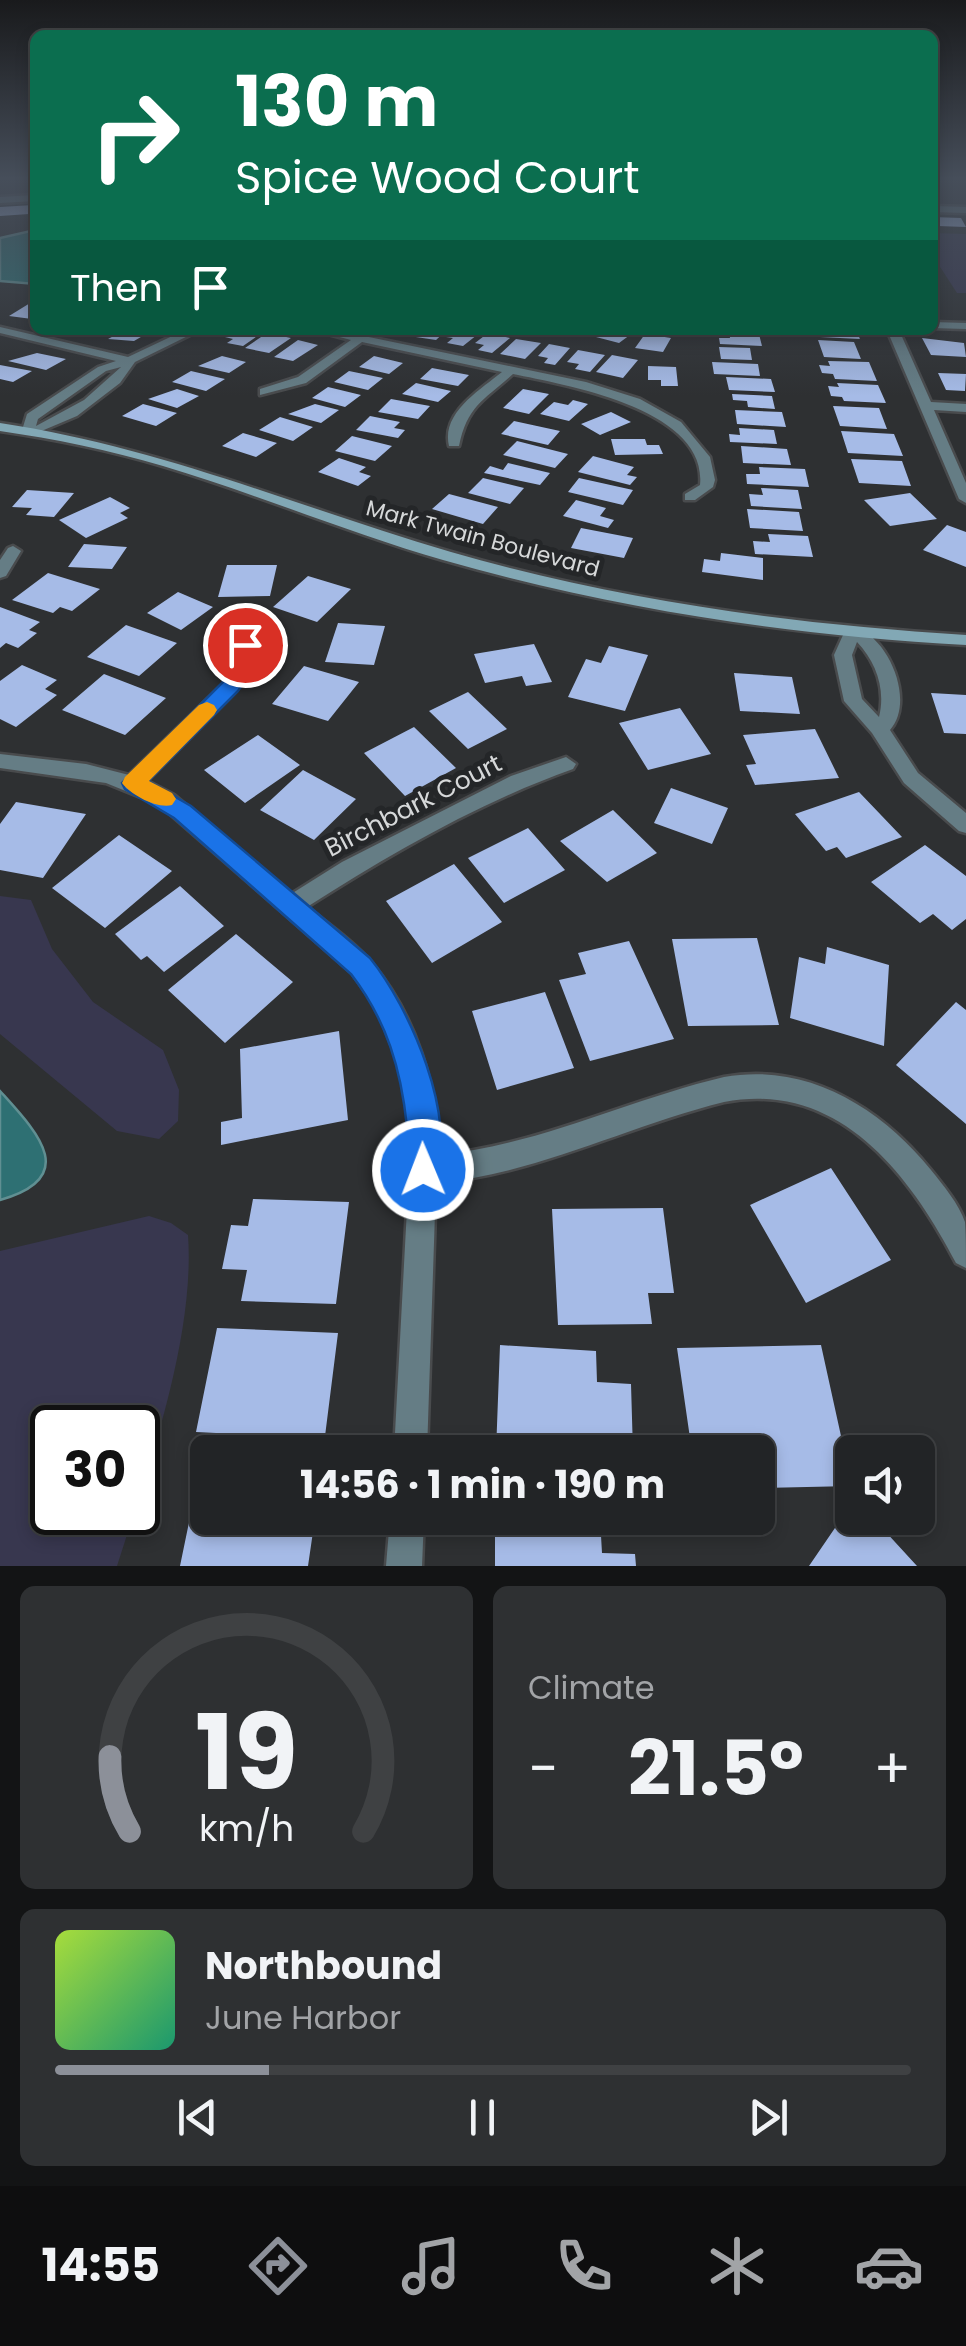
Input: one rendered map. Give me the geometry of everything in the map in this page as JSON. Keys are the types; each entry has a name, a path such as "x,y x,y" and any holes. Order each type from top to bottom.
{"street":[{"path":"938,325 966,326"},
{"path":"3,332 130,360"},
{"path":"130,360 124,372 64,420 32,431 28,422 59,396 102,369 183,335"},
{"path":"345,335 612,393 668,413 707,465 706,487 690,497"},
{"path":"895,335 966,500"},
{"path":"264,392 302,380 360,338"},
{"path":"454,443 452,432 457,420 511,370"},
{"path":"926,406 966,408"},
{"name":"Mark Twain Boulevard","path":"0,427 130,452 406,544 518,575 666,606 857,633 966,640"},
{"path":"0,573 12,551"},
{"path":"879,728 890,716 881,658 857,633 843,655 849,692 860,712 879,728 911,778 966,825"},
{"path":"133,783 230,686 242,669 245,645"},
{"path":"0,760 96,771 133,783 183,812 360,966 398,1023 421,1101 423,1170 411,1435"},
{"name":"Birchbark Court","path":"292,906 350,868 518,782 566,764"},
{"path":"423,1170 494,1162 724,1090 770,1086 794,1090 846,1110 896,1148 937,1201 966,1253"},
{"path":"404,1566 406,1535"}],"shaded area":[{"path":"0,250 30,250 30,284 0,281"},
{"path":"938,250 966,250 966,293 957,293 938,264"},
{"path":"0,896 31,900 52,949 93,1002 163,1050 179,1090 178,1121 159,1139 117,1131 0,1034"},
{"path":"0,1091 37,1137 46,1166 40,1179 0,1200"},
{"path":"149,1216 171,1223 188,1235 186,1301 175,1370 160,1427 160,1405 30,1405 30,1535 127,1535 117,1566 0,1566 0,1251"}],"building":[{"path":"30,303 30,319 9,316"},
{"path":"116,335 144,335 134,341 108,339"},
{"path":"259,335 243,346 227,343 233,339 225,337"},
{"path":"264,335 291,338 269,353 245,348"},
{"path":"410,335 442,335 436,340"},
{"path":"477,335 463,346 447,343 453,338 446,337"},
{"path":"485,335 510,338 492,353 478,350 484,345 475,343"},
{"path":"599,335 630,335 619,343 596,337"},
{"path":"644,335 671,338 663,352 635,348"},
{"path":"729,335 759,335 762,346 720,344 719,338 730,338"},
{"path":"858,335 860,339 820,337"},
{"path":"922,338 964,343 966,357 931,355"},
{"path":"516,339 541,343 525,359 500,354"},
{"path":"298,340 318,345 293,361 274,357"},
{"path":"818,340 854,342 861,359 824,357"},
{"path":"549,344 570,348 555,365 544,363 548,358 538,356"},
{"path":"719,347 750,348 752,360 721,359"},
{"path":"578,350 605,355 590,372 575,369 579,364 567,362"},
{"path":"37,353 66,359 46,370 8,361"},
{"path":"612,355 638,360 623,378 596,372"},
{"path":"222,356 246,362 229,373 198,366"},
{"path":"374,356 403,363 389,374 359,367"},
{"path":"828,361 869,362 877,381 835,379 833,374 822,373 819,365 830,366"},
{"path":"712,362 758,364 760,376 714,374"},
{"path":"0,365 32,371 13,382 0,379"},
{"path":"648,366 676,367 678,386 661,386 661,380 648,380"},
{"path":"432,368 469,375 458,386 420,379"},
{"path":"191,371 225,379 206,391 172,382"},
{"path":"349,371 383,378 368,390 334,382"},
{"path":"938,373 966,374 965,391 946,390"},
{"path":"726,377 771,379 775,392 729,390"},
{"path":"416,383 451,391 438,402 402,394"},
{"path":"837,383 878,385 886,403 844,401 842,397 831,396 828,386 839,387"},
{"path":"328,387 361,395 345,407 312,398"},
{"path":"177,389 199,396 177,408 148,399"},
{"path":"523,389 549,394 529,414 503,408"},
{"path":"732,394 772,396 775,409 748,407 747,401 733,400"},
{"path":"391,399 430,406 418,419 378,412"},
{"path":"573,400 588,404 569,421 540,414 554,402 568,405"},
{"path":"143,404 177,413 156,426 122,416"},
{"path":"315,404 339,410 321,423 288,414"},
{"path":"833,406 879,408 887,429 840,426"},
{"path":"735,410 782,412 786,427 737,424"},
{"path":"611,412 631,422 600,435 581,424"},
{"path":"370,416 400,422 394,428 405,430 398,438 356,430"},
{"path":"280,417 313,427 293,441 259,430"},
{"path":"514,421 560,431 548,445 501,434"},
{"path":"739,428 774,430 777,444 730,442 729,434 740,435"},
{"path":"841,431 894,434 903,456 848,453"},
{"path":"243,433 277,443 256,457 222,446"},
{"path":"352,436 392,446 375,461 335,451"},
{"path":"611,439 645,439 647,445 659,445 663,454 615,455"},
{"path":"517,441 568,454 555,468 503,455"},
{"path":"741,446 787,449 791,465 743,463"},
{"path":"593,456 634,467 627,475 637,477 630,485 578,472"},
{"path":"339,458 366,467 359,472 371,476 358,486 318,472"},
{"path":"851,459 902,461 911,486 859,483"},
{"path":"508,463 550,473 540,485 484,473 490,466 503,470"},
{"path":"759,467 805,469 809,487 747,484 746,474 760,474"},
{"path":"483,478 524,488 510,504 468,493"},
{"path":"579,478 633,490 623,505 568,492"},
{"path":"761,488 798,490 802,509 751,506 749,494 763,495"},
{"path":"27,490 74,493 54,517 26,515 32,508 12,507"},
{"path":"910,493 937,519 890,526 864,500"},
{"path":"449,494 498,507 483,524 432,509"},
{"path":"110,497 130,508 120,513 128,518 86,538 59,520"},
{"path":"576,500 606,508 600,516 614,520 608,528 563,516"},
{"path":"747,509 799,512 803,531 750,528"},
{"path":"947,525 966,532 966,567 923,550"},
{"path":"581,528 633,538 624,558 571,548"},
{"path":"768,534 808,536 813,557 755,554 753,541 770,542"},
{"path":"84,544 127,547 112,569 68,567"},
{"path":"721,553 763,558 763,580 702,572 704,559 720,561"},
{"path":"227,565 277,565 270,596 218,597"},
{"path":"48,573 100,589 72,611 60,607 53,613 12,600"},
{"path":"308,576 351,589 317,622 273,607"},
{"path":"178,592 213,607 181,630 147,613"},
{"path":"0,607 40,622 29,630 37,633 18,648 6,643 0,648"},
{"path":"338,623 385,626 374,665 325,662"},
{"path":"126,625 177,643 139,676 87,657"},
{"path":"534,644 552,682 526,686 522,676 485,683 474,654"},
{"path":"609,646 648,655 625,711 568,697 586,659 601,663"},
{"path":"22,665 57,680 45,689 57,695 16,727 0,719 0,681"},
{"path":"304,666 359,682 328,721 272,704"},
{"path":"734,673 792,677 800,714 740,711"},
{"path":"104,674 166,698 125,735 62,710"},
{"path":"468,692 507,729 468,749 429,711"},
{"path":"931,693 966,695 966,734 944,733"},
{"path":"680,708 711,754 648,770 619,723"},
{"path":"414,727 456,768 405,796 364,753"},
{"path":"815,729 839,778 755,785 746,765 756,764 743,735"},
{"path":"258,735 300,765 245,803 204,770"},
{"path":"303,770 356,799 314,840 260,810"},
{"path":"671,788 728,808 712,844 654,823"},
{"path":"859,792 902,837 846,858 837,847 826,851 795,814"},
{"path":"16,802 86,814 43,878 0,870 0,824"},
{"path":"613,810 657,853 607,882 560,841"},
{"path":"528,828 565,870 504,903 468,858"},
{"path":"119,835 172,871 105,928 52,888"},
{"path":"925,845 966,876 966,919 952,930 933,914 920,923 871,882"},
{"path":"454,864 502,922 432,963 386,901"},
{"path":"180,886 224,926 164,972 147,956 141,960 115,934"},
{"path":"236,934 293,982 225,1043 168,990"},
{"path":"757,938 779,1025 688,1026 672,939"},
{"path":"629,941 674,1039 590,1061 559,980 586,974 578,953"},
{"path":"827,947 889,965 884,1046 790,1018 799,957 825,964"},
{"path":"545,992 574,1068 497,1090 472,1011"},
{"path":"956,1002 966,1010 966,1124 896,1065"},
{"path":"339,1031 348,1120 221,1145 221,1122 242,1118 240,1049"},
{"path":"831,1168 891,1260 806,1303 750,1205"},
{"path":"253,1199 349,1202 336,1304 241,1301 247,1270 222,1269 231,1225 248,1226"},
{"path":"663,1208 674,1293 648,1293 652,1324 558,1325 552,1209"},
{"path":"217,1328 338,1333 325,1435 196,1432"},
{"path":"500,1345 596,1351 597,1382 631,1384 632,1435 497,1435"},
{"path":"821,1345 841,1435 835,1435 835,1486 775,1488 775,1435 690,1435 677,1348"},
{"path":"190,1518 190,1535 313,1535 308,1566 180,1566"},
{"path":"835,1528 835,1535 889,1535 917,1566 809,1566"},
{"path":"495,1535 601,1535 602,1553 635,1554 636,1566 495,1566"}],"slow traffic":[{"path":"164,799 133,783 207,710"}],"route":[{"path":"245,645 246,660 230,686 133,783 183,812 360,966 374,983 398,1023 415,1072 424,1134 423,1170"}]}
